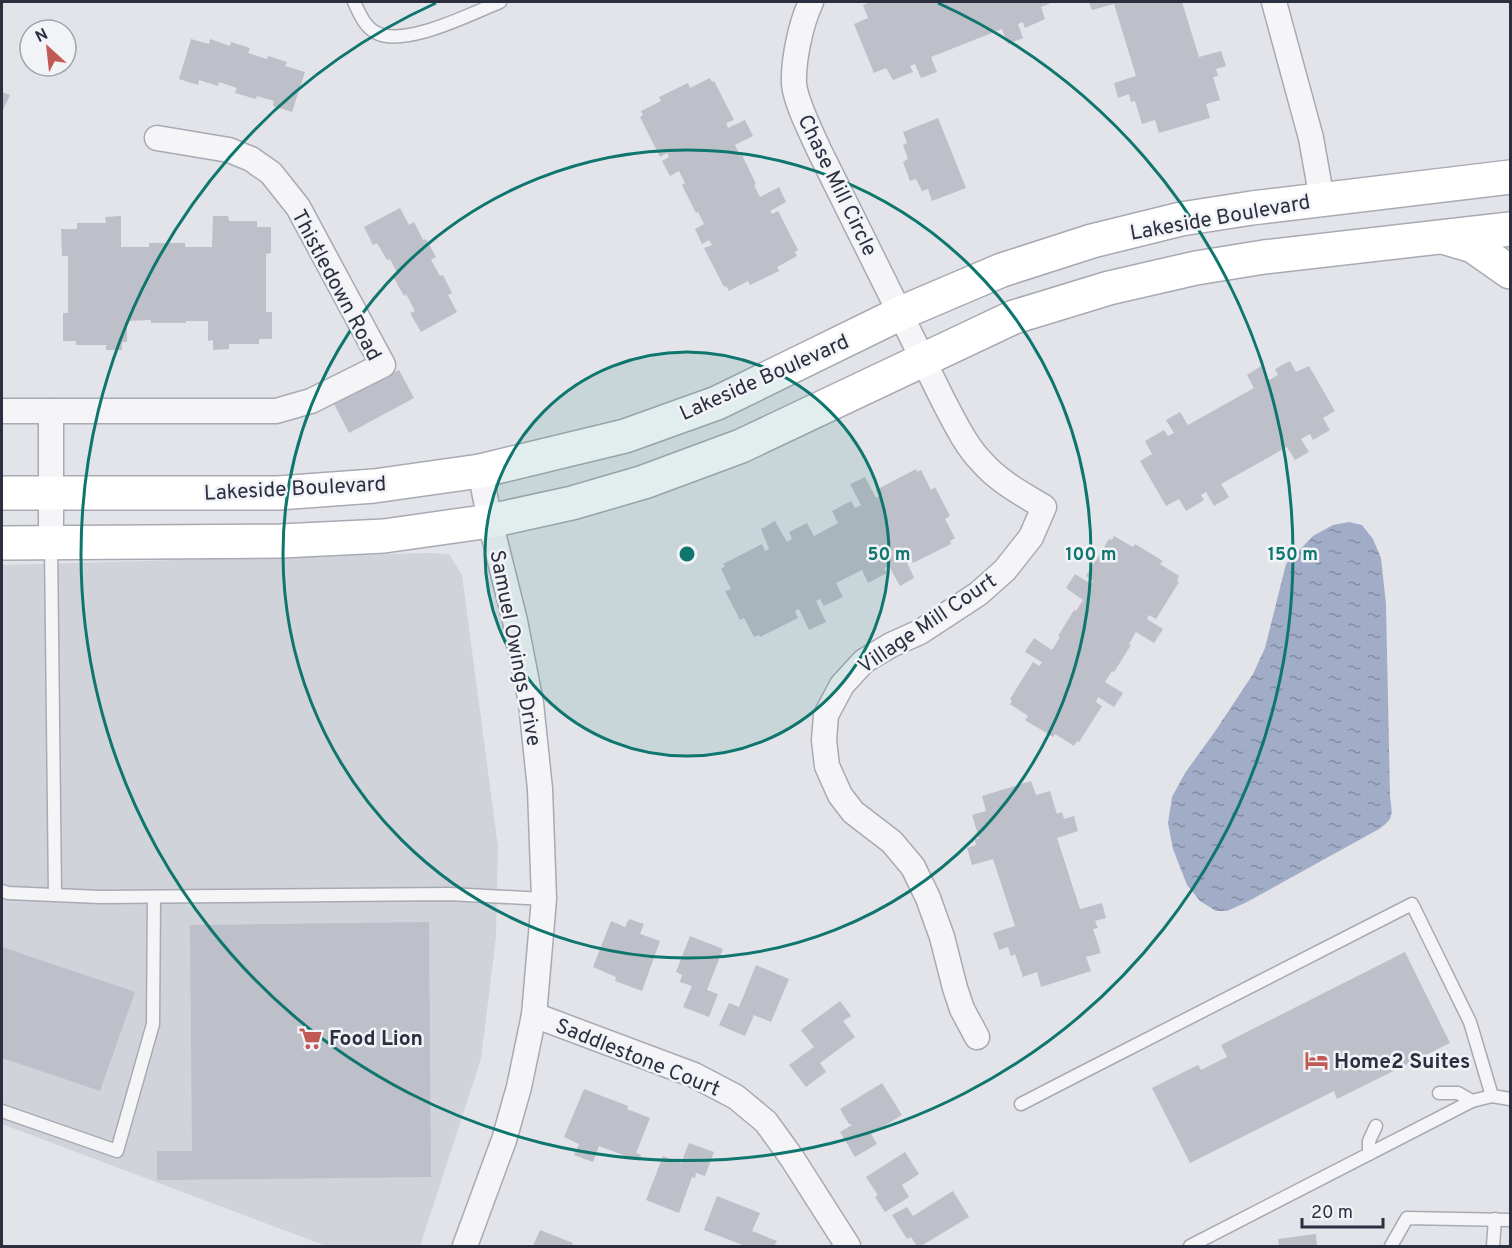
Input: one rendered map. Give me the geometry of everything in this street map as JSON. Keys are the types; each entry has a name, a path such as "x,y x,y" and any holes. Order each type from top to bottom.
{"main road":[{"name":"Lakeside Boulevard","path":"2,493 278,493 374,486 480,471 625,436 717,403 901,313 1002,270 1092,241 1181,219 1252,208 1510,177"},
{"path":"2,543 269,541 384,536 490,521 572,503 644,482 741,446 1014,317 1109,288 1196,268 1264,257 1510,229"},
{"path":"1442,237 1473,246 1510,272"}],"street":[{"name":"Chase Mill Circle","path":"811,2 804,15 797,50 794,85 803,114 924,360"},
{"path":"1274,2 1311,138 1322,200"},
{"name":"Thistledown Road","path":"2,411 276,411 311,401 383,364 298,207 270,173 251,159 229,150 157,138"},
{"name":"Village Mill Court","path":"924,360 944,402 980,461 1005,483 1044,507 1031,537 1005,570 978,594 920,632 864,661 842,685 826,715 824,740 827,766 840,795 853,812 892,842 913,867 928,898 942,937 962,1009 977,1037"},
{"path":"51,411 51,543"},
{"name":"Samuel Owings Drive","path":"465,1246 504,1140 519,1087 534,1015 543,900 540,789 531,703 515,621 480,471"},
{"name":"Saddlestone Court","path":"534,1015 694,1075 736,1097 766,1122 792,1158 848,1246"}],"lane":[{"path":"354,2 364,21 375,33 393,37 417,34 500,2"},
{"path":"51,543 55,895"},
{"path":"2,891 100,897 449,894 543,900"},
{"path":"2,1111 117,1151 153,1024 154,897"},
{"path":"1021,1104 1412,904 1470,1022 1492,1096"},
{"path":"1439,1094 1458,1093 1472,1101"},
{"path":"1190,1246 1472,1101 1492,1096 1510,1099"},
{"path":"1369,1154 1370,1141 1376,1126"},
{"path":"1391,1246 1407,1218 1510,1220"},
{"path":"1493,1246 1495,1219"}],"shaded area":[{"path":"449,554 462,575 498,847 496,937 481,1059 420,1246 326,1246 2,1124 2,565"}],"water":[{"path":"1349,522 1362,525 1373,539 1381,558 1386,604 1390,818 1379,829 1247,902 1227,911 1216,911 1200,901 1187,885 1173,849 1168,823 1172,797 1185,773 1253,674 1265,648 1286,564 1313,536 1333,525"}],"building":[{"path":"871,2 1053,2 1041,7 1045,19 1025,28 1023,22 1018,24 1023,38 1008,44 1002,29 931,57 937,72 921,78 915,64 910,66 913,72 893,80 886,68 874,73 854,24 868,18 863,5"},
{"path":"1089,2 1182,2 1199,57 1221,51 1226,66 1216,69 1218,76 1213,77 1220,100 1206,104 1210,118 1159,133 1155,120 1142,124 1135,101 1131,102 1129,94 1118,98 1114,83 1136,76 1114,4 1092,10"},
{"path":"191,39 209,44 210,39 230,46 231,42 250,48 248,53 287,62 285,66 305,72 292,112 273,106 274,101 235,93 237,88 219,82 218,86 199,80 198,85 179,79"},
{"path":"710,78 712,82 714,81 734,120 726,123 728,128 745,120 753,136 735,145 756,184 754,185 760,197 779,187 786,202 770,211 772,214 778,211 798,250 795,252 797,256 777,267 779,271 750,285 748,281 729,291 726,286 724,287 704,248 712,245 709,240 702,244 695,229 704,224 682,185 685,183 679,171 670,176 662,161 669,157 667,153 660,157 640,117 643,115 641,111 661,101 659,97 688,83 690,88"},
{"path":"2,92 10,95 2,112"},
{"path":"938,118 966,188 932,201 928,189 922,191 916,179 910,181 903,162 908,159 903,145 907,143 903,132"},
{"path":"400,208 409,225 414,222 423,240 426,239 436,257 431,260 440,276 443,275 452,293 448,295 457,312 421,332 410,313 415,311 394,278 398,275 390,259 387,260 377,243 373,245 364,227"},
{"path":"121,216 121,247 149,247 149,243 185,243 185,247 212,247 213,216 228,216 229,221 257,221 257,227 271,227 271,253 266,254 266,312 272,312 272,339 259,339 259,344 229,344 229,349 213,350 213,340 208,341 208,321 151,323 151,320 127,321 127,342 122,342 122,350 106,350 106,345 76,345 76,341 63,341 63,313 68,313 68,256 62,256 61,229 77,229 77,223 106,223 105,217"},
{"path":"1290,361 1296,372 1309,366 1335,411 1323,418 1330,430 1313,440 1310,434 1301,439 1309,452 1295,460 1287,447 1221,484 1229,497 1214,506 1206,492 1201,495 1204,500 1186,511 1179,499 1166,506 1140,461 1152,454 1145,441 1164,430 1168,436 1174,433 1166,420 1180,412 1188,425 1254,388 1247,375 1261,366 1269,380 1278,375 1275,369"},
{"path":"399,370 414,398 349,433 334,404"},
{"path":"916,469 917,472 921,470 931,490 935,487 950,516 945,519 955,538 950,541 951,544 913,563 909,556 905,558 914,578 900,586 889,566 884,568 887,573 868,583 862,570 836,583 843,597 824,606 820,599 816,601 826,622 809,630 799,609 795,611 798,618 760,637 759,635 754,637 744,618 740,620 725,591 731,589 721,569 725,566 723,564 762,544 765,551 769,549 761,529 775,521 787,542 792,539 789,532 807,523 814,536 838,523 832,511 851,501 855,508 861,505 850,484 865,477 876,498 879,496 876,490"},
{"path":"1114,536 1133,547 1135,544 1163,561 1160,564 1179,576 1177,581 1179,582 1156,619 1149,615 1147,619 1163,629 1154,643 1136,632 1129,644 1131,645 1105,682 1123,693 1114,707 1098,697 1096,702 1102,706 1079,742 1077,741 1074,746 1055,734 1053,737 1025,720 1028,716 1010,704 1012,700 1010,699 1033,662 1039,666 1042,662 1025,652 1034,638 1052,650 1074,610 1076,611 1083,600 1066,588 1075,574 1091,584 1093,581 1086,576 1109,539 1112,540"},
{"path":"1031,781 1036,795 1050,791 1057,814 1062,812 1064,819 1074,816 1078,831 1057,838 1080,909 1102,903 1106,918 1095,921 1098,928 1093,929 1101,953 1086,957 1091,971 1041,987 1037,972 1023,977 1015,954 1011,956 1008,947 999,950 993,933 1015,926 993,859 972,865 967,848 976,845 975,840 979,838 972,815 986,811 982,796"},
{"path":"629,919 644,924 640,934 660,941 642,991 615,981 616,977 593,967 611,921 625,927"},
{"name":"Food Lion","path":"429,922 431,1177 157,1180 157,1151 192,1151 190,925"},
{"path":"690,936 723,949 707,990 718,994 709,1017 683,1007 692,986 680,982 682,975 676,972"},
{"path":"2,947 135,992 100,1091 2,1058"},
{"name":"Home2 Suites","path":"1405,952 1450,1043 1337,1099 1334,1091 1190,1163 1152,1088 1198,1065 1201,1070 1227,1057 1221,1045"},
{"path":"756,965 789,979 771,1022 754,1015 745,1036 719,1025 729,1003 739,1007"},
{"path":"840,1001 851,1016 843,1021 855,1037 820,1063 826,1072 806,1087 789,1065 814,1047 801,1030"},
{"path":"882,1083 902,1115 871,1134 877,1144 855,1157 840,1132 852,1125 840,1109"},
{"path":"584,1089 628,1106 627,1109 650,1118 636,1153 641,1155 639,1161 599,1146 593,1162 574,1155 579,1144 564,1137"},
{"path":"689,1143 714,1152 705,1176 696,1173 695,1178 692,1177 679,1213 646,1200 663,1156 681,1163"},
{"path":"905,1152 919,1174 902,1185 909,1197 885,1212 875,1197 878,1195 866,1177"},
{"path":"953,1191 969,1217 921,1246 917,1246 911,1237 907,1239 892,1215 907,1207 913,1216"},
{"path":"717,1196 760,1213 752,1231 777,1241 774,1246 745,1246 704,1230"},
{"path":"540,1230 573,1243 571,1246 533,1246"},
{"path":"1316,1234 1317,1246 1279,1246 1278,1239"}],"place":[{"name":"Food Lion","path":"311,1038"},
{"name":"Home2 Suites","path":"1316,1061"}]}
